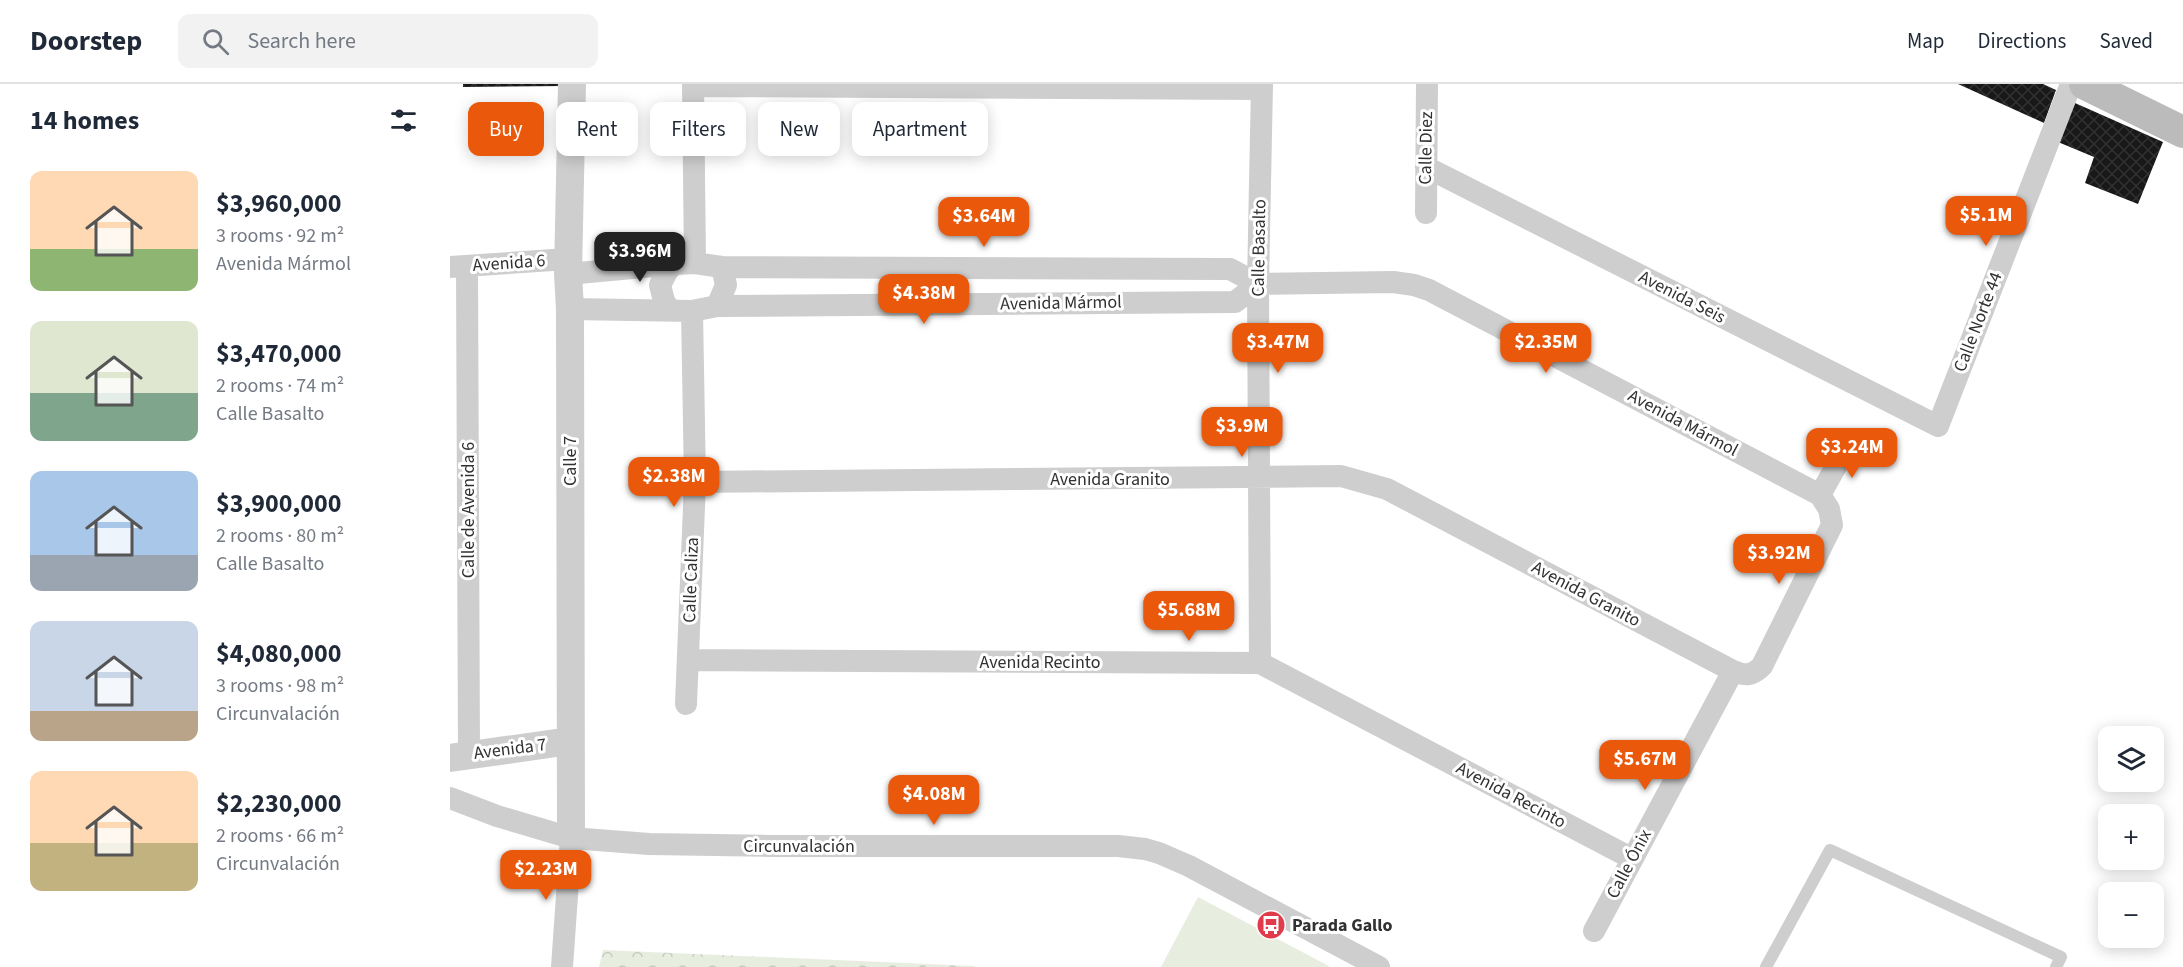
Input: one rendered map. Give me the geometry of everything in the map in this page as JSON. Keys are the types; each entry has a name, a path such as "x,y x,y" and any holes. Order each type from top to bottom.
{"main road":[{"path":"2085,84 2183,132"}],"street":[{"name":"Calle 7","path":"571,838 568,267 572,84"},
{"name":"Calle Diez","path":"1426,213 1427,84"},
{"name":"Calle Norte 44","path":"1938,426 2071,84"},
{"path":"681,310 664,301 660,285 668,270 685,263 693,85 1262,87"},
{"name":"Calle Basalto","path":"1260,663 1257,478 1262,87"},
{"name":"Avenida Seis","path":"1425,167 1938,426"},
{"name":"Avenida 6","path":"458,266 568,267 685,263"},
{"name":"Avenida Mármol","path":"685,263 722,267 1230,269 1258,284 1393,282 1414,285 1430,290 1825,502"},
{"name":"Calle de Avenida 6","path":"458,266 460,756"},
{"path":"717,306 726,285 722,267"},
{"name":"Avenida Mármol","path":"570,309 681,310 717,306 1235,302 1258,284"},
{"name":"Calle Caliza","path":"681,310 695,483 686,704"},
{"path":"1733,671 1746,676 1762,666 1832,525 1825,502 1849,443"},
{"name":"Avenida Granito","path":"695,483 1341,476 1387,489 1733,671"},
{"name":"Avenida Recinto","path":"688,660 1260,663 1631,858"},
{"name":"Calle Ónix","path":"1594,931 1733,671"},
{"name":"Avenida 7","path":"460,756 570,741"},
{"name":"Circunvalación","path":"450,798 497,816 571,838 649,844 1118,846 1145,849 1189,866 1379,967"},
{"path":"562,967 571,838"}],"lane":[{"path":"1766,967 1830,850 2061,957 2056,967"}],"green space":[{"path":"1198,897 1325,964 1330,967 1161,967"},
{"path":"603,950 974,966 975,967 599,967"}],"building":[{"path":"463,84 564,84 564,86 463,87"},
{"path":"1958,84 2043,84 2056,90 2044,123"},
{"path":"2075,103 2163,142 2138,204 2085,183 2094,157 2058,142"}],"place":[{"name":"Parada Gallo","path":"1271,925"}]}
